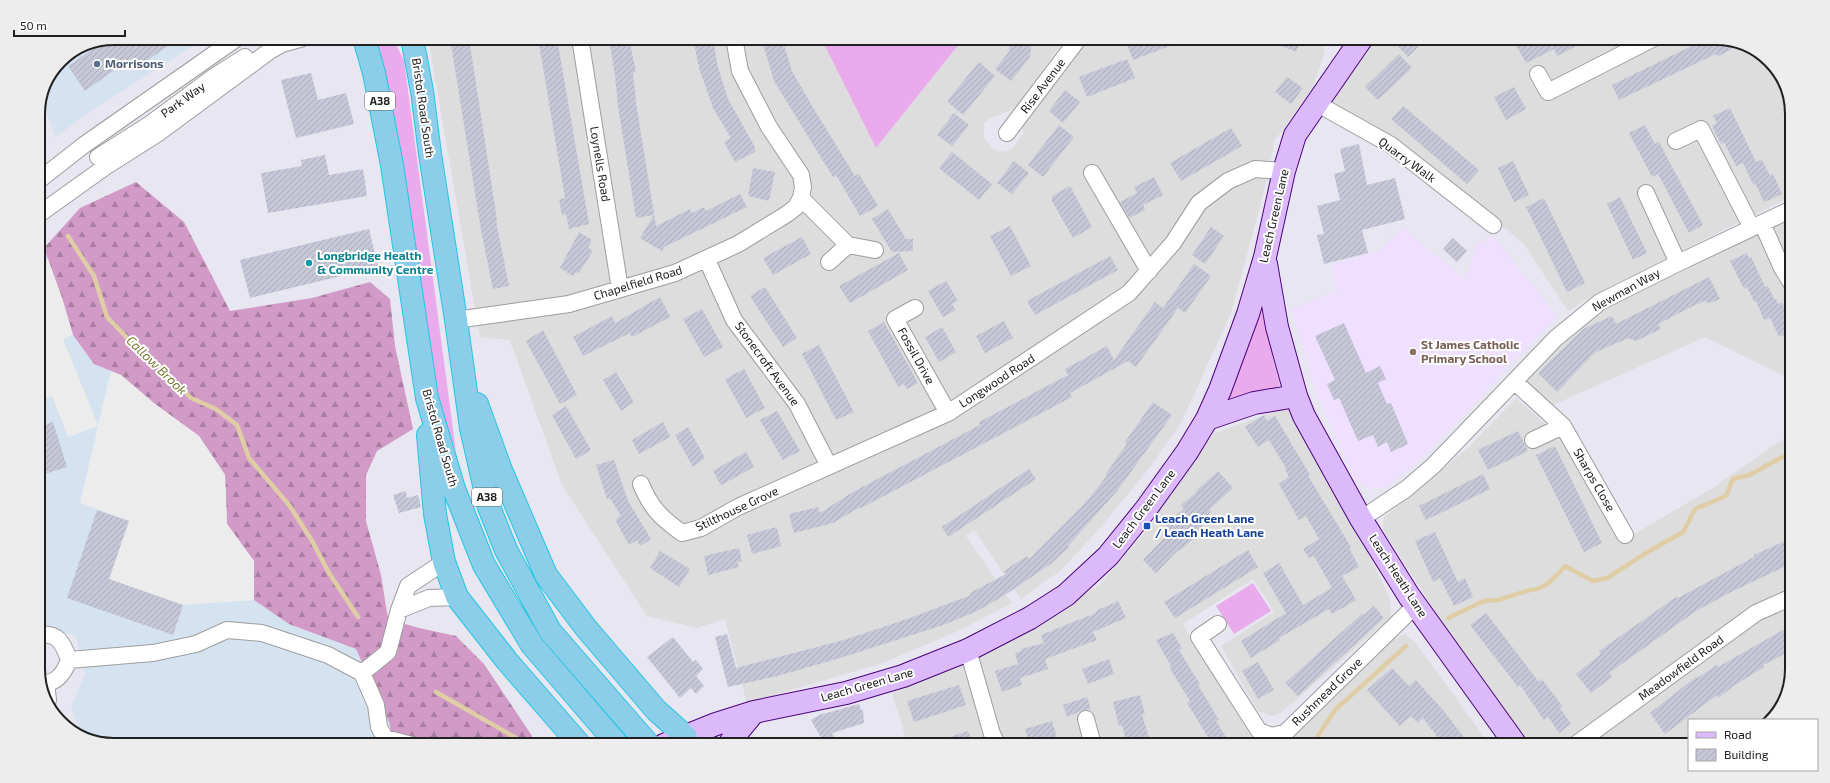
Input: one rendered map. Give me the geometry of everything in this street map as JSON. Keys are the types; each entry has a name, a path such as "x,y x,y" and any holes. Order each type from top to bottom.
{"highway":[{"name":"Bristol Road South","path":"366,45 374,72 392,165 427,398 454,489 484,565 532,645 612,738"},
{"name":"Bristol Road South","path":"413,45 422,91 471,428 489,507 506,550 550,631 643,738"},
{"path":"459,352 501,470 546,575 586,628 656,710 683,738"},
{"path":"427,398 429,446 435,514 444,562 457,597 507,661 574,738"}],"street":[{"name":"Park Way","path":"45,176 84,145 227,45"},
{"name":"Park Way","path":"45,209 101,162 157,134 271,50 280,45"},
{"name":"Loynells Road","path":"581,45 620,289"},
{"path":"735,45 740,71 769,127 801,175 803,187 800,198 848,245 875,250"},
{"name":"Rise Avenue","path":"1007,133 1074,45"},
{"name":"Leach Green Lane","path":"693,738 716,724 754,712 846,693 903,676 968,650 1030,618 1066,595 1108,556 1150,503 1187,452 1207,419 1220,390 1248,314 1265,257 1284,171 1295,135 1354,45"},
{"path":"1538,74 1548,92 1640,45"},
{"name":"Quarry Walk","path":"1316,103 1391,146 1493,225"},
{"path":"1676,141 1701,129 1785,273"},
{"path":"99,135 101,162"},
{"path":"84,145 101,162"},
{"name":"Longwood Road","path":"829,466 948,413 1129,293 1174,243 1199,203 1228,181 1255,169 1284,171"},
{"path":"1092,173 1149,271"},
{"path":"1646,193 1678,262"},
{"name":"Chapelfield Road","path":"456,320 569,304 675,273 707,260 738,244 787,214 796,207 800,198"},
{"name":"Newman Way","path":"1361,519 1406,489 1433,466 1556,338 1600,302 1678,262 1785,212"},
{"path":"829,262 848,245"},
{"name":"Leach Heath Lane","path":"1265,257 1277,327 1296,396 1304,416 1361,519 1416,605 1511,738"},
{"name":"Stonecroft Avenue","path":"707,260 734,320 797,404 829,466"},
{"name":"Fossil Drive","path":"915,308 895,319 948,413"},
{"name":"Sharps Close","path":"1514,382 1563,426 1625,535"},
{"path":"1207,419 1254,403 1296,396"},
{"path":"1533,440 1563,426"},
{"name":"Stilthouse Grove","path":"641,484 649,502 665,520 682,533 701,528 738,507 829,466"},
{"path":"362,673 388,652 398,610 408,586 444,562"},
{"path":"398,610 429,598 457,597"},
{"name":"Meadowfield Road","path":"1585,738 1756,614 1785,600"},
{"name":"Rushmead Grove","path":"1218,624 1199,637 1259,731 1271,736 1285,733 1416,605"},
{"path":"69,660 153,653 196,644 227,630 262,633 328,655 362,673 376,705 379,726 386,738"},
{"path":"45,634 49,634 56,638 65,647 69,660 65,670 58,678 46,682"},
{"path":"968,650 994,738"},
{"path":"733,738 754,712"},
{"path":"1086,719 1091,738"}],"shaded area":[{"path":"194,45 91,111 55,137 45,107 47,96 59,72 80,54 101,46"},
{"path":"375,45 396,45 404,61 456,452 436,393"},
{"path":"429,45 824,45 876,148 958,45 1060,45 1019,104 1010,111 990,118 984,123 984,137 996,151 1004,152 1013,148 1023,133 1023,124 1079,49 1087,45 1323,45 1325,51 1312,89 1275,140 1263,195 1231,313 1181,423 1151,466 1100,528 1060,571 1021,599 974,530 966,536 1012,603 958,631 883,663 747,703 725,619 697,628 647,616 562,485 510,340 480,337"},
{"path":"824,45 958,45 876,148"},
{"path":"1366,45 1729,46 1750,54 1765,65 1776,80 1781,92 1785,110 1785,199 1606,288 1568,311 1523,243 1399,143 1333,102"},
{"path":"1785,220 1785,377 1705,337 1551,406 1524,378 1568,333 1611,307"},
{"name":"St James Catholic Primary School","path":"1403,228 1465,279 1477,244 1494,237 1557,316 1425,455 1387,487 1373,489 1354,480 1315,389 1291,309 1338,291 1331,264 1379,251"},
{"path":"45,251 62,298 73,335 94,364 121,375 254,561 254,600 289,624 356,649 389,722 418,738 101,737 79,728 71,706 85,674 76,636 45,628"},
{"path":"48,259 73,335 63,339 98,425 111,371 121,375 155,404 199,436 225,475 227,524 254,561 254,600 183,605 109,579 129,521 80,503 98,426 68,437 52,396 45,398 45,260"},
{"path":"1263,292 1273,359 1280,385 1275,389 1221,402"},
{"path":"1516,398 1563,440 1619,543 1711,489 1785,438 1785,669 1784,682 1780,695 1771,711 1763,719 1688,719 1688,738 1523,738 1484,688 1383,530 1384,517 1469,447"},
{"path":"1289,407 1353,521 1390,599 1391,617 1281,713 1272,716 1258,711 1221,646 1274,612 1253,579 1183,624 1252,738 906,738 892,693 992,651 1099,585 1143,535 1214,433"},
{"path":"1253,583 1271,611 1234,634 1216,606"},
{"path":"1404,634 1415,642 1485,738 1289,738 1387,643"}],"green space":[{"path":"136,182 184,222 230,311 312,298 370,282 390,299 395,346 413,429 377,451 366,475 366,521 381,575 388,619 419,628 456,636 484,664 532,738 393,738 389,722 356,649 289,624 254,600 254,561 227,524 225,475 199,436 155,404 121,375 94,364 73,335 45,247 80,208"}],"building":[{"path":"451,45 470,45 496,221 509,286 493,289 481,230"},
{"path":"539,45 558,45 589,224 569,229 566,214 562,215 559,199 565,198"},
{"path":"610,45 630,45 636,72 633,73 636,103 656,226 690,209 692,213 704,207 706,211 740,194 747,207 664,247 662,251 640,238 654,215 636,218 618,106"},
{"path":"694,45 714,45 717,64 728,99 755,147 755,152 735,162 724,142 731,138 713,108 699,68"},
{"path":"763,45 784,45 792,71 811,104 855,176 859,174 878,206 860,216 836,175 833,177 774,81"},
{"path":"1010,45 1031,45 1030,57 1011,81 995,69 1009,52"},
{"path":"1127,45 1172,45 1133,60"},
{"path":"1280,45 1299,45 1296,52"},
{"path":"1397,45 1420,45 1408,57"},
{"path":"1516,45 1578,45 1557,56 1554,49 1526,63"},
{"path":"1694,45 1716,45 1734,48 1717,57 1716,54 1619,100 1612,85"},
{"name":"Morrisons","path":"101,46 168,46 133,70 127,61 85,91 68,66 94,48"},
{"path":"1399,54 1412,68 1378,100 1365,87"},
{"path":"1127,59 1135,78 1087,97 1079,77"},
{"path":"979,62 995,76 963,115 947,101"},
{"path":"311,73 318,100 346,93 354,124 296,138 281,80"},
{"path":"1287,77 1303,88 1291,104 1275,92"},
{"path":"1514,87 1526,109 1506,120 1494,97"},
{"path":"1065,90 1080,102 1063,123 1049,111"},
{"path":"1403,106 1479,170 1467,184 1391,119"},
{"path":"1730,108 1756,162 1762,160 1770,176 1773,174 1782,194 1764,202 1743,163 1736,166 1724,142 1721,144 1712,126 1717,123 1713,116"},
{"path":"954,113 969,125 952,146 937,135"},
{"path":"1059,125 1074,137 1043,177 1028,165"},
{"path":"1645,125 1655,144 1659,142 1703,225 1689,233 1658,174 1652,177 1629,133"},
{"path":"1231,128 1242,146 1181,181 1170,163"},
{"path":"1359,144 1367,185 1395,178 1405,219 1362,230 1368,253 1324,264 1317,235 1324,234 1317,206 1340,200 1334,174 1345,171 1340,149"},
{"path":"952,152 992,184 979,200 939,168"},
{"path":"325,155 329,175 363,169 367,196 268,213 261,173 302,166 301,160"},
{"path":"1014,161 1029,173 1012,194 997,183"},
{"path":"1513,161 1529,195 1514,202 1498,168"},
{"path":"753,168 775,172 769,201 748,196"},
{"path":"1154,177 1163,195 1143,205 1145,210 1129,218 1120,202 1137,193 1134,187"},
{"path":"1070,186 1092,227 1073,238 1052,201 1052,196"},
{"path":"1620,197 1647,253 1633,260 1607,204"},
{"path":"1544,198 1585,283 1567,292 1526,207"},
{"path":"888,209 906,239 913,239 913,251 892,252 872,219"},
{"path":"1010,226 1031,266 1011,276 990,236"},
{"path":"1211,227 1224,236 1205,264 1192,255"},
{"name":"Longbridge Health & Community Centre","path":"369,229 378,267 250,298 240,260"},
{"path":"579,232 592,240 588,247 593,251 579,273 576,272 573,276 560,268"},
{"path":"802,237 811,254 773,275 763,258"},
{"path":"1453,238 1467,251 1457,262 1443,249"},
{"path":"899,253 908,270 850,303 839,286"},
{"path":"1747,253 1749,258 1751,257 1765,287 1768,286 1778,304 1782,302 1785,309 1785,334 1779,337 1770,318 1764,320 1756,301 1754,302 1747,287 1744,289 1730,261"},
{"path":"1110,256 1118,270 1035,315 1027,301"},
{"path":"1194,264 1211,276 1185,313 1178,308 1136,367 1128,361 1070,393 1072,397 861,508 860,507 833,523 794,533 789,514 818,507 820,513 853,492 980,425 979,422 1068,375 1065,369 1107,346 1114,360 1155,302 1163,308"},
{"path":"1709,277 1720,299 1710,303 1704,301 1687,309 1658,324 1661,329 1636,341 1628,338 1594,353 1557,392 1538,373 1583,329 1612,316 1616,324"},
{"path":"946,281 958,301 952,304 956,310 943,317 928,291"},
{"path":"765,287 797,338 783,347 750,296"},
{"path":"660,297 670,317 632,337 630,333 583,356 573,337 612,316 615,323"},
{"path":"702,309 723,347 704,357 683,319"},
{"path":"1004,321 1013,338 985,353 976,336"},
{"path":"884,322 918,383 907,389 904,384 898,387 868,331"},
{"path":"1344,323 1366,373 1380,366 1386,379 1378,383 1387,404 1391,403 1408,444 1391,452 1387,442 1378,447 1373,435 1358,441 1339,398 1334,400 1327,384 1335,380 1315,336"},
{"path":"942,327 956,352 939,362 925,337"},
{"path":"543,330 577,395 560,404 526,341"},
{"path":"819,345 854,412 836,420 802,354"},
{"path":"744,369 765,408 746,418 725,379"},
{"path":"616,372 634,402 621,411 603,380"},
{"path":"1153,402 1172,415 1117,491 1068,546 1069,547 1052,563 1005,595 975,612 943,625 840,658 777,676 728,687 715,637 727,634 736,668 844,640 910,618 971,595 970,593 1006,574 1004,571 1027,556 1029,559 1085,503 1107,476 1105,475 1127,444 1125,442"},
{"path":"566,406 591,450 576,459 552,415"},
{"path":"777,411 800,451 783,460 760,420"},
{"path":"1264,415 1267,421 1275,416 1310,475 1308,476 1351,547 1349,548 1359,567 1342,576 1356,600 1332,614 1329,609 1279,638 1280,640 1251,658 1241,641 1286,613 1263,573 1279,563 1303,605 1332,588 1314,556 1309,558 1303,549 1319,539 1306,516 1299,520 1279,484 1289,477 1285,469 1286,468 1269,440 1258,447 1245,427"},
{"path":"53,422 67,467 45,474 45,425"},
{"path":"663,422 670,437 639,454 632,440"},
{"path":"688,427 705,458 693,467 675,435"},
{"path":"1518,431 1528,451 1488,470 1478,450"},
{"path":"1555,446 1602,543 1584,552 1536,455"},
{"path":"746,452 754,467 721,485 713,471"},
{"path":"614,460 628,501 651,539 640,546 637,540 629,545 615,520 621,516 610,498 607,499 596,465"},
{"path":"1029,469 1036,479 948,537 942,527"},
{"path":"1218,471 1233,488 1209,510 1211,512 1199,522 1205,529 1179,551 1178,550 1156,573 1143,560 1171,531 1165,524 1184,509 1181,505 1197,492 1196,491"},
{"path":"1483,474 1490,489 1426,520 1419,506"},
{"path":"406,491 407,498 418,495 421,507 399,513 393,495"},
{"path":"97,510 129,521 109,579 183,605 173,635 67,598"},
{"path":"777,527 781,546 752,554 747,535"},
{"path":"1435,532 1458,582 1465,578 1473,597 1454,606 1440,578 1433,582 1415,541"},
{"path":"1785,541 1785,566 1727,594 1696,611 1609,673 1612,677 1591,693 1576,674 1601,654 1599,651 1676,597 1678,598 1754,557 1754,555"},
{"path":"739,548 742,561 737,562 739,567 708,575 704,556"},
{"path":"1248,550 1258,567 1175,618 1164,602"},
{"path":"660,551 690,569 679,587 650,568"},
{"path":"1118,601 1126,618 1093,632 1097,640 1045,659 1048,669 1020,678 1022,685 1002,692 995,671 1018,664 1015,653 1022,651 1021,649 1044,643 1041,635 1096,613 1096,611"},
{"path":"1374,606 1384,618 1298,696 1285,683 1363,613 1364,615"},
{"path":"1486,613 1539,682 1542,679 1562,706 1560,708 1571,724 1559,733 1548,717 1544,720 1520,685 1518,687 1470,625"},
{"path":"1785,629 1785,654 1763,665 1764,667 1732,687 1718,698 1717,695 1665,734 1650,713 1696,677 1697,678 1717,665 1718,667"},
{"path":"1173,633 1182,648 1179,650 1200,684 1198,685 1219,720 1216,721 1227,738 1206,738 1208,737 1187,703 1190,701 1169,667 1171,666 1156,640"},
{"path":"673,637 693,662 696,660 703,669 696,676 704,686 696,694 691,688 680,698 647,657"},
{"path":"1109,659 1114,674 1088,684 1082,669"},
{"path":"1258,662 1274,690 1258,699 1242,671"},
{"path":"1392,668 1409,686 1416,680 1443,710 1465,738 1439,738 1423,718 1418,723 1411,716 1400,726 1367,690"},
{"path":"959,685 966,705 914,722 907,701"},
{"path":"1140,695 1145,714 1142,714 1149,738 1125,738 1122,725 1119,726 1113,702"},
{"path":"1087,697 1091,709 1083,710 1067,717 1063,705"},
{"path":"859,704 861,710 863,710 864,723 832,733 834,738 821,738 811,720 819,715"},
{"path":"1052,721 1057,738 1028,738 1025,729"},
{"path":"968,731 970,738 946,738"}],"waterway":[{"name":"Callow Brook","path":"68,236 94,276 107,317 131,342 158,365 191,398 216,409 237,425 249,458 289,505 311,539 329,573 358,617"},
{"path":"1448,618 1484,601 1498,600 1541,588 1550,582 1565,566 1593,581 1607,578 1683,532 1695,509 1726,496 1733,479 1749,475 1785,456"},
{"path":"1317,738 1335,710 1406,646"},
{"name":"Callow Brook","path":"436,692 516,738"}],"place":[{"name":"Morrisons","path":"97,64"},
{"name":"Longbridge Health & Community Centre","path":"309,263"},
{"name":"St James Catholic Primary School","path":"1413,352"},
{"name":"Leach Green Lane / Leach Heath Lane","path":"1147,526"}]}
